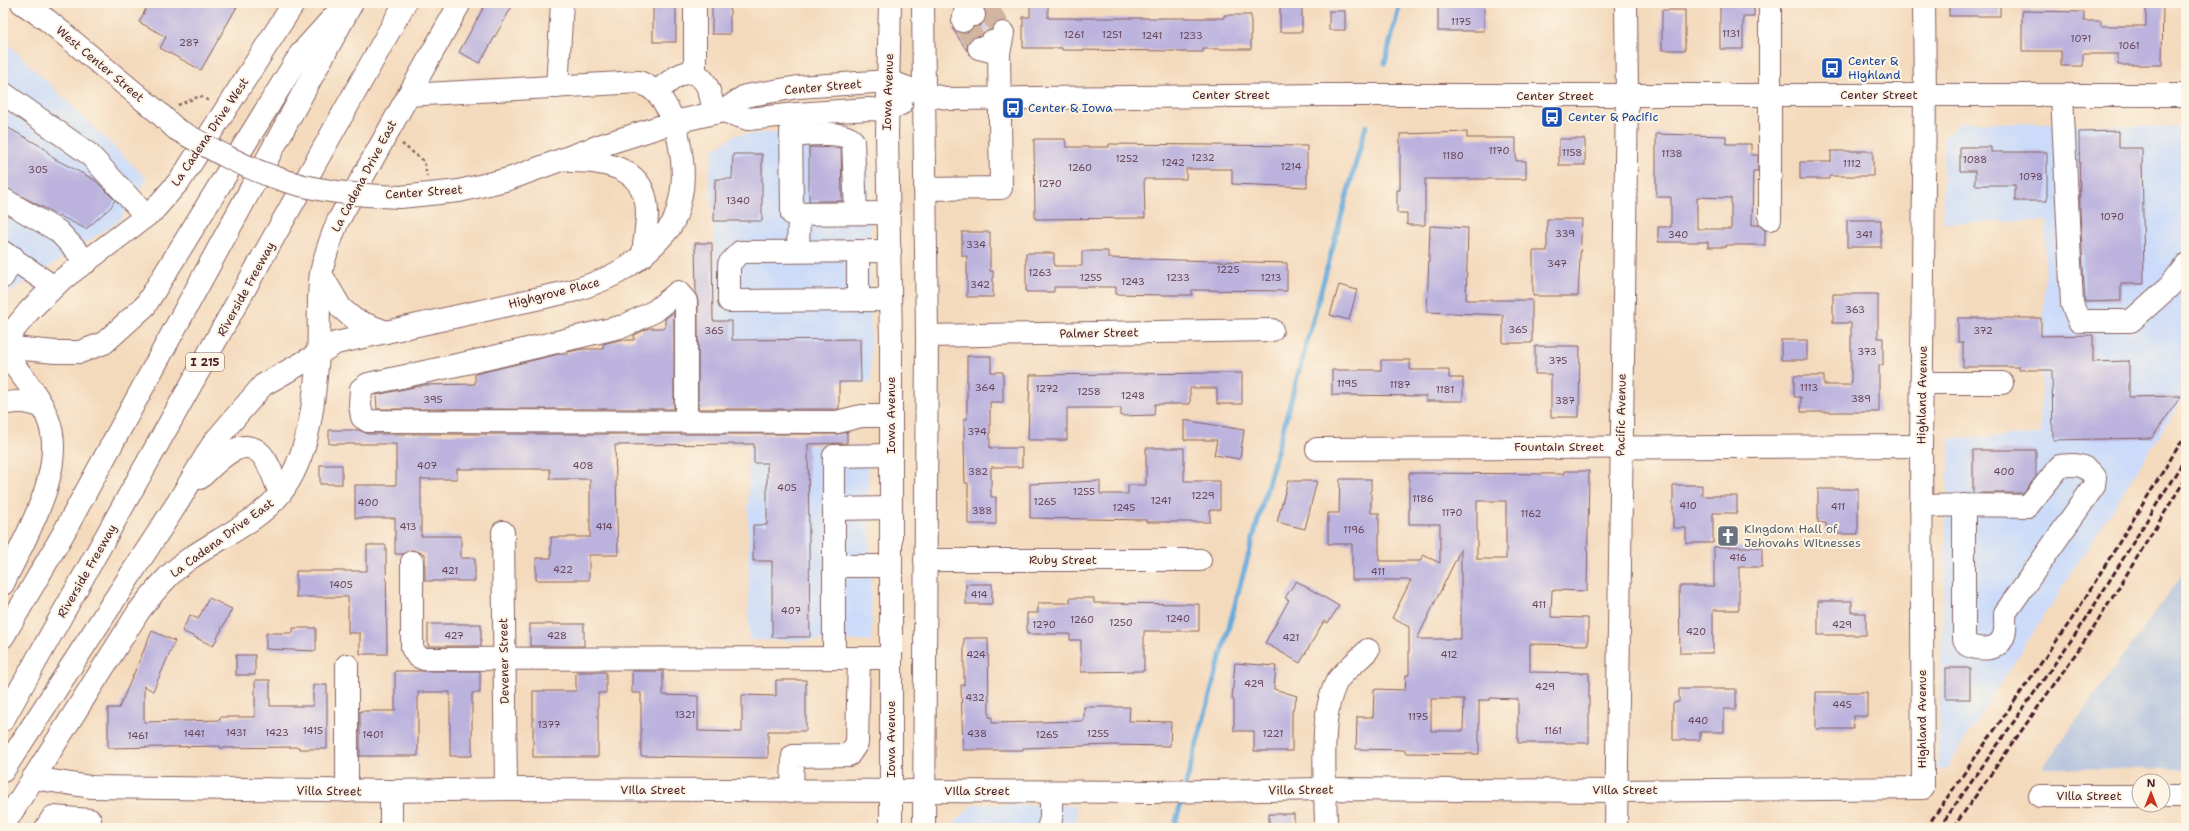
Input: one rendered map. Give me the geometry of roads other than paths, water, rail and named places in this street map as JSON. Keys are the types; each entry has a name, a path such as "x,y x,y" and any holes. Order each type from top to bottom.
{"main road":[{"name":"West Center Street","path":"22,3 47,20 159,113 176,129"},
{"name":"La Cadena Drive West","path":"3,343 29,312 54,287 146,216 181,179 294,3"},
{"path":"3,347 55,352 80,352 104,342 145,306 301,53 346,3"},
{"path":"3,637 90,485 352,3"},
{"name":"Riverside Freeway","path":"3,720 405,3"},
{"name":"La Cadena Drive East","path":"3,826 139,612 161,584 188,560 245,523 280,494 293,473 308,429 318,354 321,274 326,253 338,221 460,3"},
{"path":"558,87 562,3"},
{"path":"695,3 695,74"},
{"name":"Iowa Avenue","path":"890,3 887,110 891,416 891,828"},
{"path":"923,3 927,336 923,791 924,828"},
{"name":"Pacific Avenue","path":"1616,828 1620,447 1627,96 1626,3"},
{"path":"1770,3 1770,219"},
{"name":"Highland Avenue","path":"1922,788 1921,446 1925,95 1924,3"},
{"path":"925,189 1001,188 1000,98 993,44"},
{"path":"657,92 671,78 679,74 695,74 702,79 708,87 719,112"},
{"name":"Center Street","path":"176,129 227,158 275,178 326,190 362,195 400,197 459,191 509,179 675,122 719,112 745,96 798,88 889,81 924,94 952,99 1316,95 2186,95"},
{"path":"408,95 638,82 651,86 657,92 675,122"},
{"path":"3,93 89,154 146,216"},
{"name":"Center Street","path":"719,112 748,119 791,125 868,109 887,110 924,94"},
{"path":"2062,95 2072,304 2079,321 2131,321 2170,286 2186,265"},
{"name":"Highgrove Place","path":"178,502 214,442 263,385 336,343 572,291 602,282 626,270 643,256 673,224 681,194 682,162 675,122"},
{"path":"856,213 853,141 848,136 791,125 792,214 889,213"},
{"path":"559,161 591,161 613,166 627,173 639,184 645,198 647,213 643,256"},
{"path":"3,199 58,231 87,262"},
{"path":"798,251 799,214"},
{"path":"858,251 858,300"},
{"path":"890,251 740,252 729,264 729,301 890,300"},
{"path":"3,277 8,255 54,287"},
{"path":"321,274 341,308 345,312 355,320 386,332"},
{"path":"686,421 686,301 678,292 655,311 624,326 368,384 361,389 360,405 362,416 368,421 837,422 861,416 891,416"},
{"name":"Palmer Street","path":"927,336 1272,330"},
{"path":"3,350 43,407 52,432 52,462 42,500 3,584"},
{"path":"1922,383 2002,383"},
{"path":"3,404 12,401 29,402 43,407"},
{"name":"Fountain Street","path":"1317,449 1921,446"},
{"path":"3,771 178,502 215,463 231,452 242,447 252,448 261,454 268,464 280,494"},
{"path":"834,658 834,456 891,455"},
{"path":"1921,506 1964,505 2028,506 2060,466 2081,466 2091,471 2095,477 2094,486 2006,613 2005,634 1995,647 1984,649 1973,647 1967,644 1964,639 1964,505"},
{"path":"834,509 891,508"},
{"name":"Devener Street","path":"503,532 503,660 506,789"},
{"name":"Ruby Street","path":"925,560 1200,560"},
{"path":"412,562 411,644 417,656 424,659 890,658"},
{"path":"834,566 890,566"},
{"path":"1326,828 1325,730 1328,703 1336,681 1368,650"},
{"path":"792,790 793,756 848,755 857,743 859,658"},
{"path":"347,665 348,791"},
{"name":"Villa Street","path":"33,778 91,787 348,791 506,789 1209,792 1326,789 1616,790 1922,788"},
{"path":"391,791 391,828"},
{"path":"1048,828 1051,819 1051,792"},
{"name":"Villa Street","path":"2040,796 2131,796"},
{"path":"2171,796 2186,796"},
{"path":"46,828 53,817 90,820 90,828"}],"waterway":[{"path":"1385,63 1400,3"},
{"path":"1185,787 1366,126"},
{"path":"1174,828 1183,796"}],"tunnel":[{"path":"987,7 1003,33"},
{"path":"963,21 979,48"}],"railway":[{"path":"1926,828 2074,616 2186,434"},
{"path":"1939,828 2084,622 2186,457"},
{"path":"1953,828 2093,629 2186,478"}],"place":[{"name":"Center & Highland","path":"1832,68"},
{"name":"Center & Iowa","path":"1013,108"},
{"name":"Center & Pacific","path":"1552,117"},
{"name":"Kingdom Hall of Jehovahs Witnesses","path":"1728,536"}]}
